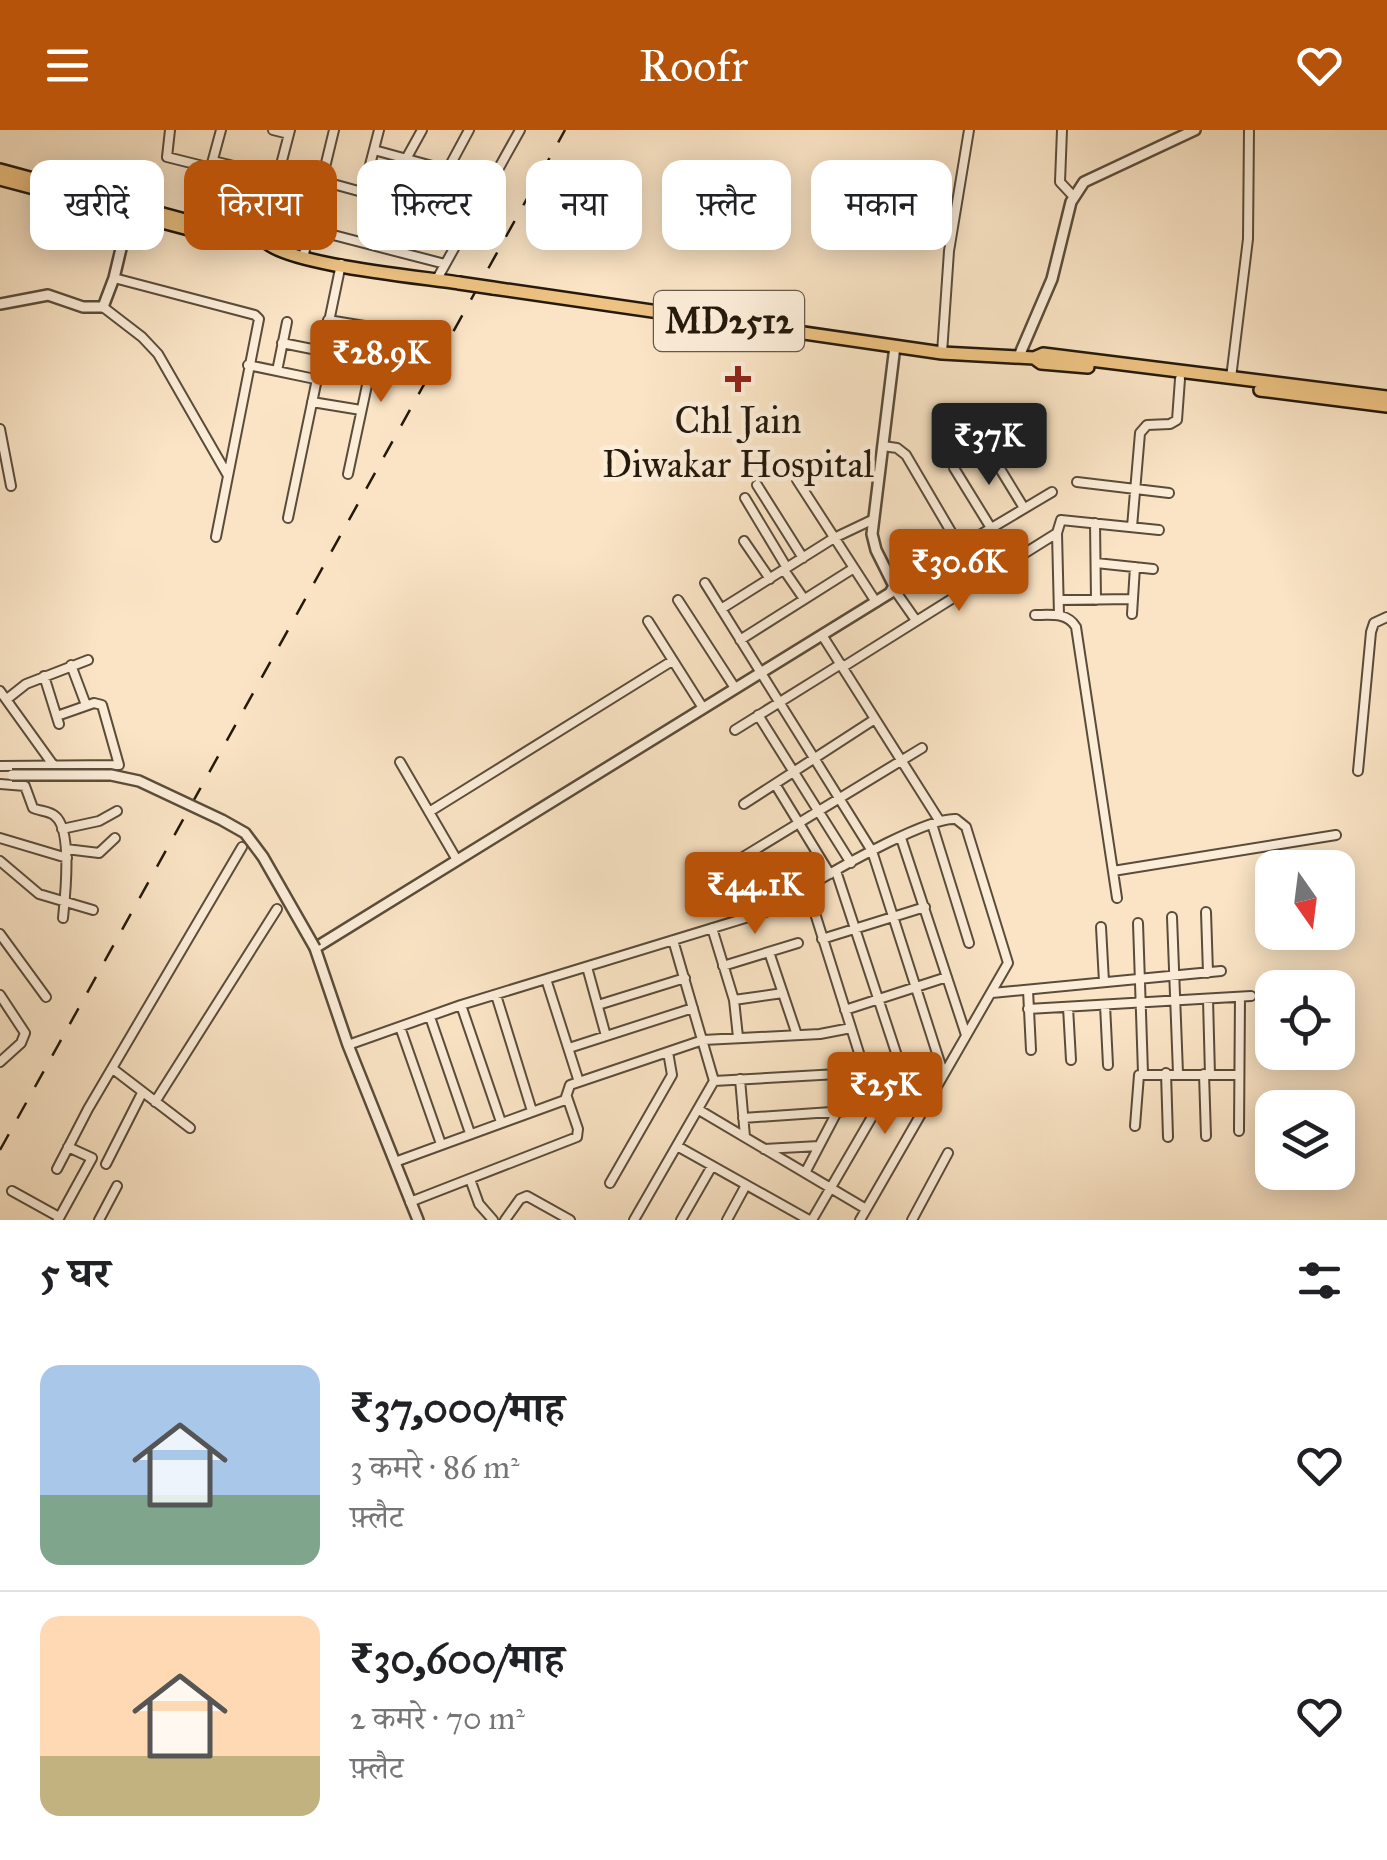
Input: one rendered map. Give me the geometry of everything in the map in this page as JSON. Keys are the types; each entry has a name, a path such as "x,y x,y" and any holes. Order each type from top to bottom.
{"main road":[{"name":"MD2512","path":"0,170 30,179"},
{"name":"MD2512","path":"0,179 30,186"},
{"name":"MD2512","path":"282,250 304,258 437,280 942,353 1019,356 1041,363 1387,406"},
{"name":"MD2512","path":"1034,358 1043,354 1387,397"}],"street":[{"path":"170,130 167,157 186,160"},
{"path":"213,160 221,130"},
{"path":"273,130 290,132 283,160"},
{"path":"327,160 334,130"},
{"path":"372,160 380,130"},
{"path":"406,159 422,130"},
{"path":"452,160 469,130"},
{"path":"503,160 520,130"},
{"path":"942,353 949,251 969,130"},
{"path":"1062,130 1060,182 1074,197"},
{"path":"1019,356 1052,279 1074,197 1084,182 1195,130"},
{"path":"1231,378 1248,239 1249,130"},
{"path":"374,150 410,160"},
{"path":"337,236 445,264"},
{"path":"103,307 121,250"},
{"path":"304,258 306,250"},
{"path":"437,280 452,250"},
{"path":"288,518 341,264"},
{"path":"114,278 258,316 216,537"},
{"path":"0,304 42,295 83,307 103,307 158,354 227,474"},
{"path":"328,320 401,332"},
{"path":"277,371 287,322"},
{"path":"348,474 379,329"},
{"path":"282,343 322,351"},
{"path":"895,346 874,519 876,550 894,588 915,619"},
{"path":"248,366 316,379"},
{"path":"1132,527 1140,433 1147,425 1177,420 1180,379"},
{"path":"312,402 361,410"},
{"path":"0,429 12,486"},
{"path":"883,446 906,455 960,547"},
{"path":"991,454 1024,508"},
{"path":"954,468 991,528"},
{"path":"796,480 876,602"},
{"path":"1077,482 1169,493"},
{"path":"756,484 804,558"},
{"path":"316,948 1052,492"},
{"path":"745,498 804,599"},
{"path":"722,609 834,538 874,519"},
{"path":"1059,615 1056,532 1061,520 1159,530"},
{"path":"1094,523 1096,600"},
{"path":"735,730 1056,532"},
{"path":"744,541 770,579"},
{"path":"1096,563 1153,569"},
{"path":"1132,614 1135,567"},
{"path":"740,640 854,568"},
{"path":"705,583 872,852 944,1072"},
{"path":"1059,600 1133,599"},
{"path":"678,600 735,688"},
{"path":"1035,614 1059,615 1076,627 1117,898"},
{"path":"1358,772 1371,632 1374,623 1387,617"},
{"path":"648,621 703,708"},
{"path":"822,635 936,822 969,943"},
{"path":"54,766 3,695 88,660"},
{"path":"428,812 672,661"},
{"path":"71,665 86,706"},
{"path":"0,766 119,765 104,708 99,703 86,706 58,720 44,676"},
{"path":"758,715 852,863"},
{"path":"744,804 875,720"},
{"path":"743,857 922,748"},
{"path":"400,762 456,860"},
{"path":"0,774 111,774 139,780 245,833 316,948 348,1046 418,1220"},
{"path":"0,784 25,786 30,804 56,816 66,853 64,918"},
{"path":"775,784 833,873 856,929 908,1086"},
{"path":"62,829 98,822 117,811"},
{"path":"348,1046 461,1005 788,905 807,888 872,852 936,822 956,819 966,827 1007,954 1006,971 860,1220"},
{"path":"1113,870 1336,835"},
{"path":"0,838 66,853 100,852 115,838"},
{"path":"901,838 966,1035"},
{"path":"57,1169 242,847"},
{"path":"0,861 39,894 94,910"},
{"path":"807,888 871,1091"},
{"path":"822,939 925,908"},
{"path":"155,1102 277,909"},
{"path":"1206,912 1208,972"},
{"path":"1172,917 1178,1073"},
{"path":"1138,923 1144,1073"},
{"path":"1101,927 1104,982"},
{"path":"712,928 734,1000 738,1037"},
{"path":"0,934 46,997"},
{"path":"634,1220 714,1081 673,940"},
{"path":"723,966 798,942"},
{"path":"769,952 797,1035"},
{"path":"587,966 606,1036"},
{"path":"992,993 1221,971"},
{"path":"845,1010 947,977"},
{"path":"598,1004 684,978"},
{"path":"546,979 580,1082"},
{"path":"1028,990 1031,1050"},
{"path":"734,1000 784,993"},
{"path":"496,995 532,1112"},
{"path":"0,996 25,1033 0,1062"},
{"path":"1028,1009 1251,996"},
{"path":"1239,1130 1240,997"},
{"path":"1206,1136 1208,999"},
{"path":"461,1005 501,1122"},
{"path":"1105,1005 1108,1065"},
{"path":"1068,1007 1070,1060"},
{"path":"569,1048 694,1008"},
{"path":"430,1017 470,1133"},
{"path":"400,1027 441,1144"},
{"path":"410,1202 576,1137 578,1129 567,1087 703,1040 851,1028"},
{"path":"610,1183 672,1075 668,1052"},
{"path":"113,1068 190,1128"},
{"path":"1135,1126 1136,1079 1144,1073 1239,1075"},
{"path":"714,1081 838,1074"},
{"path":"1166,1074 1168,1138"},
{"path":"740,1080 745,1137"},
{"path":"68,1147 110,1166 142,1092"},
{"path":"395,1162 567,1098"},
{"path":"699,1110 866,1209"},
{"path":"677,1146 810,1220 876,1110"},
{"path":"743,1118 842,1112 805,1172"},
{"path":"764,1148 819,1146"},
{"path":"912,1220 948,1154"},
{"path":"12,1190 59,1219 92,1158"},
{"path":"681,1220 712,1166"},
{"path":"470,1179 479,1204 493,1220"},
{"path":"98,1220 117,1186"},
{"path":"727,1220 746,1186"},
{"path":"505,1220 520,1199 528,1196 570,1220"}],"railway":[{"path":"0,1150 565,130"}],"place":[{"name":"Chl Jain Diwakar Hospital","path":"738,379"}]}
